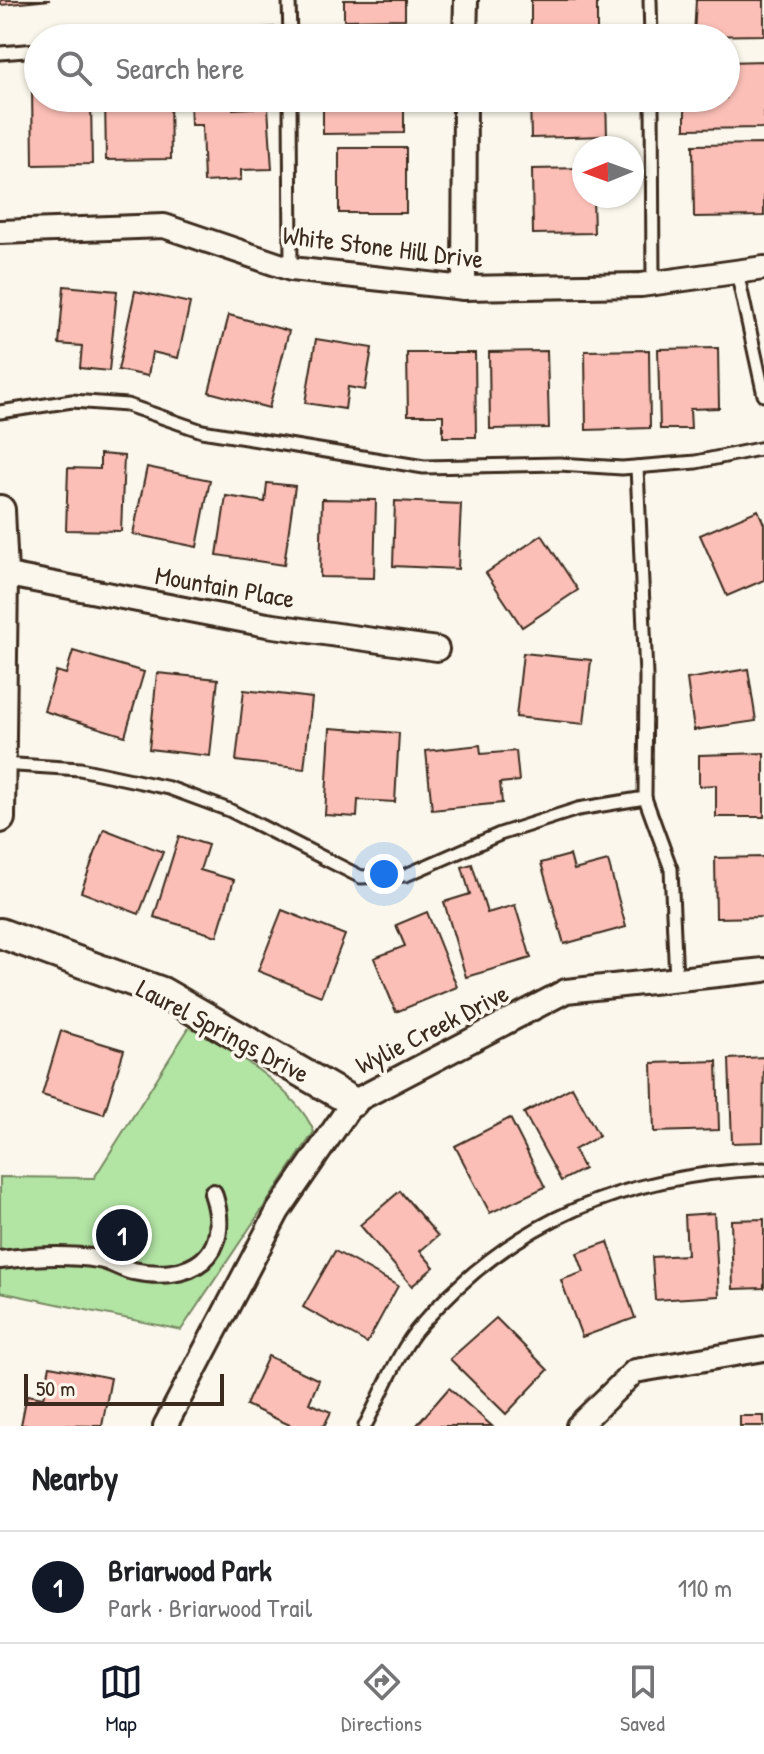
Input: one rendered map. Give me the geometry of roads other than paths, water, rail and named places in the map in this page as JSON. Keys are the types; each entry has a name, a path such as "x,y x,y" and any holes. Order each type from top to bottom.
{"street":[{"path":"465,24 466,0"},
{"path":"464,288 465,112"},
{"name":"White Stone Hill Drive","path":"0,232 164,226 291,269 464,288 653,283 764,268"},
{"path":"0,510 3,574 0,818"},
{"name":"Mountain Place","path":"3,574 267,625 437,649"},
{"name":"Laurel Springs Drive","path":"0,933 162,992 353,1102"},
{"name":"Wylie Creek Drive","path":"165,1426 278,1211 353,1102 566,991 764,970"},
{"path":"0,1260 63,1255 101,1259 131,1271 166,1276 197,1266 215,1247 218,1210 213,1193"},
{"path":"578,1426 635,1371 764,1349"}],"lane":[{"path":"289,0 290,24"},
{"path":"650,0 651,24"},
{"path":"0,53 24,51"},
{"path":"290,112 291,269"},
{"path":"652,112 653,283"},
{"path":"737,272 764,395"},
{"path":"0,412 72,401 127,405 202,431 424,467 637,467 696,462 764,448"},
{"path":"637,467 646,676 645,798 671,869 676,979"},
{"path":"1,764 80,769 169,788 229,810 361,877 406,875 500,834 578,809 645,798"},
{"path":"365,1426 419,1327 496,1252 563,1212 618,1191 709,1171 764,1169"}],"place":[{"name":"Briarwood Park","path":"122,1235"}]}
